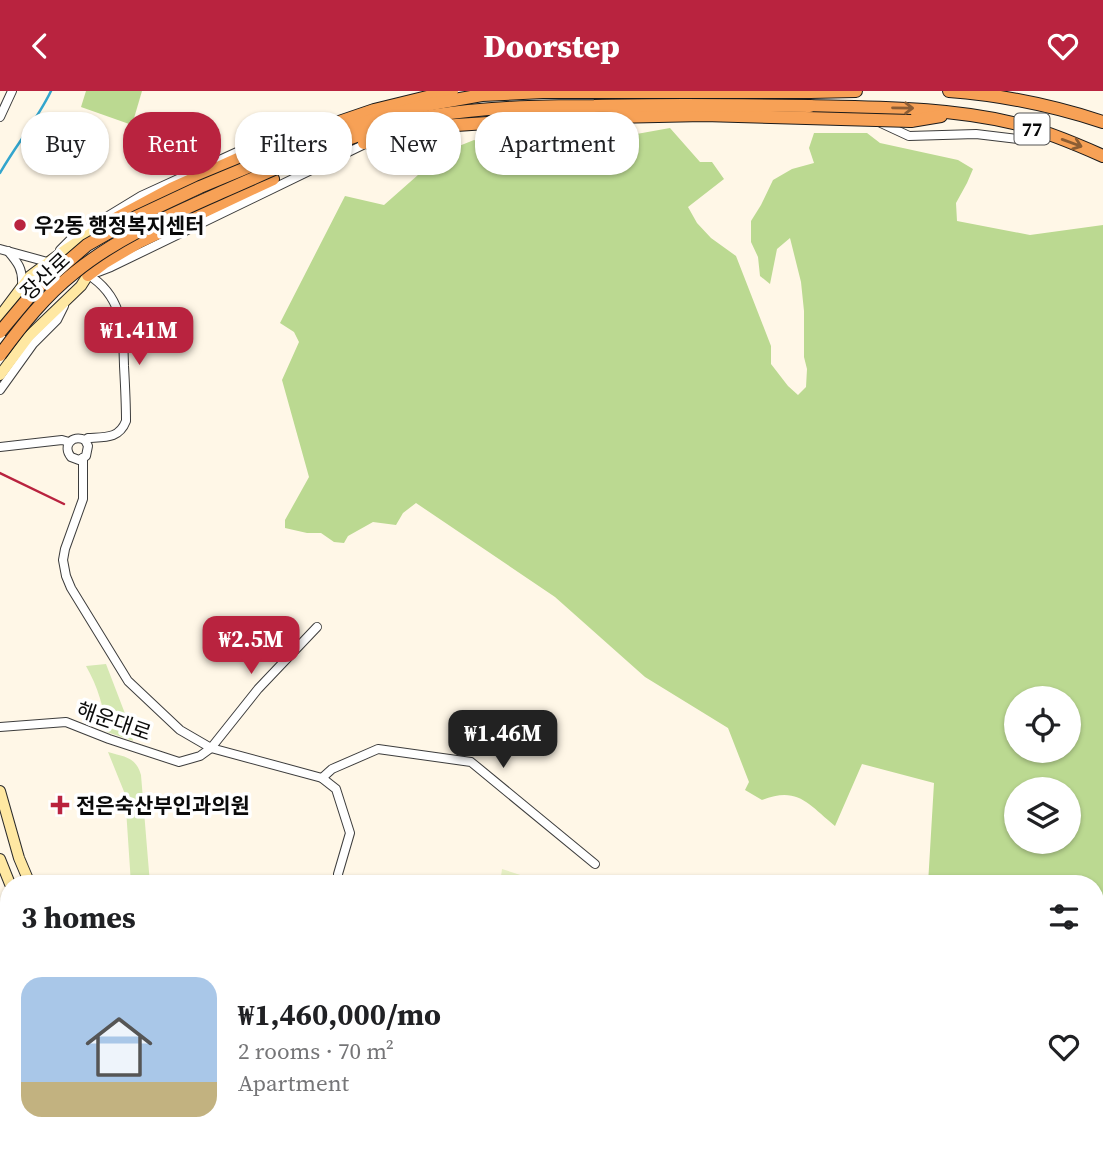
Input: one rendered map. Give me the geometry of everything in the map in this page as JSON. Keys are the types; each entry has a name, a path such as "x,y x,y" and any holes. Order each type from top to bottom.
{"highway":[{"path":"102,226 172,189 260,149 374,110 452,91"},
{"name":"장산로","path":"0,332 36,289 87,245 136,217 200,187 369,121 426,105 482,95 543,92 856,91"},
{"path":"948,91 1022,100"},
{"path":"995,91 1022,100"},
{"name":"77","path":"1022,100 1103,122"},
{"name":"장산로","path":"0,355 21,326 74,273 139,230 345,140 385,127 443,114 529,107 695,104 916,109 959,113 1014,123 1075,143 1103,156"},
{"path":"88,275 139,242 273,179 346,148 400,132 441,126 566,118 704,114 911,121 959,113"}],"main road":[{"path":"0,316 30,276 102,226"},
{"path":"2,374 29,336 81,286 88,275"},
{"path":"0,791 26,875"}],"street":[{"path":"0,117 12,91"},
{"path":"396,112 472,91"},
{"path":"726,91 726,110"},
{"path":"461,119 726,110 866,116 909,136 976,134 1018,139"},
{"path":"48,263 72,238 141,195 259,142 328,123 366,117"},
{"path":"88,275 111,267 366,143"},
{"path":"4,250 88,275 101,284 116,305 123,325 126,421 122,431 117,434 88,437 85,440"},
{"path":"4,250 18,263 22,287"},
{"name":"장산로","path":"0,390 33,344 57,320 66,300"},
{"path":"0,447 62,440 69,442 78,438 85,440 88,453 79,460 71,457"},
{"path":"69,442 67,450 82,479"},
{"path":"83,458 83,499 63,560 65,576 71,588 128,681 180,730 211,748 322,778 336,789 350,833 338,875"},
{"path":"211,748 258,689 317,627"},
{"name":"해운대로","path":"0,727 66,722 179,762 200,756 211,748"},
{"path":"322,778 332,769 378,749 471,762 595,864"}],"green space":[{"path":"86,91 142,91 136,112 123,112 123,122 109,117 109,112 95,112 81,107"},
{"path":"670,128 700,162 712,162 724,179 688,207 697,223 711,238 736,256 771,346 771,364 798,395 806,387 807,369 804,357 801,282 790,238 777,249 770,284 760,276 758,257 751,242 751,221 773,180 792,169 814,163 809,148 814,133 867,133 880,143 958,160 973,169 956,203 957,221 1030,235 1103,225 1103,875 929,875 934,783 862,764 835,826 810,804 794,796 774,796 762,800 745,790 749,782 728,728 645,677 555,597 416,503 403,513 396,525 373,522 348,536 344,543 334,542 321,533 285,528 285,520 309,477 282,380 299,342 294,332 280,323 345,196 384,205 418,175 461,175 461,145 474,140 475,175 639,175 639,134"},
{"path":"106,664 133,741 107,732 100,698 86,666"},
{"path":"108,752 133,761 139,769 149,875 130,875 125,794"},
{"path":"502,869 520,875 501,875"}],"waterway":[{"path":"0,173 51,91"}],"railway":[{"path":"0,473 64,504"}],"place":[{"name":"우2동 행정복지센터","path":"20,225"},
{"name":"전은숙산부인과의원","path":"60,805"}]}
